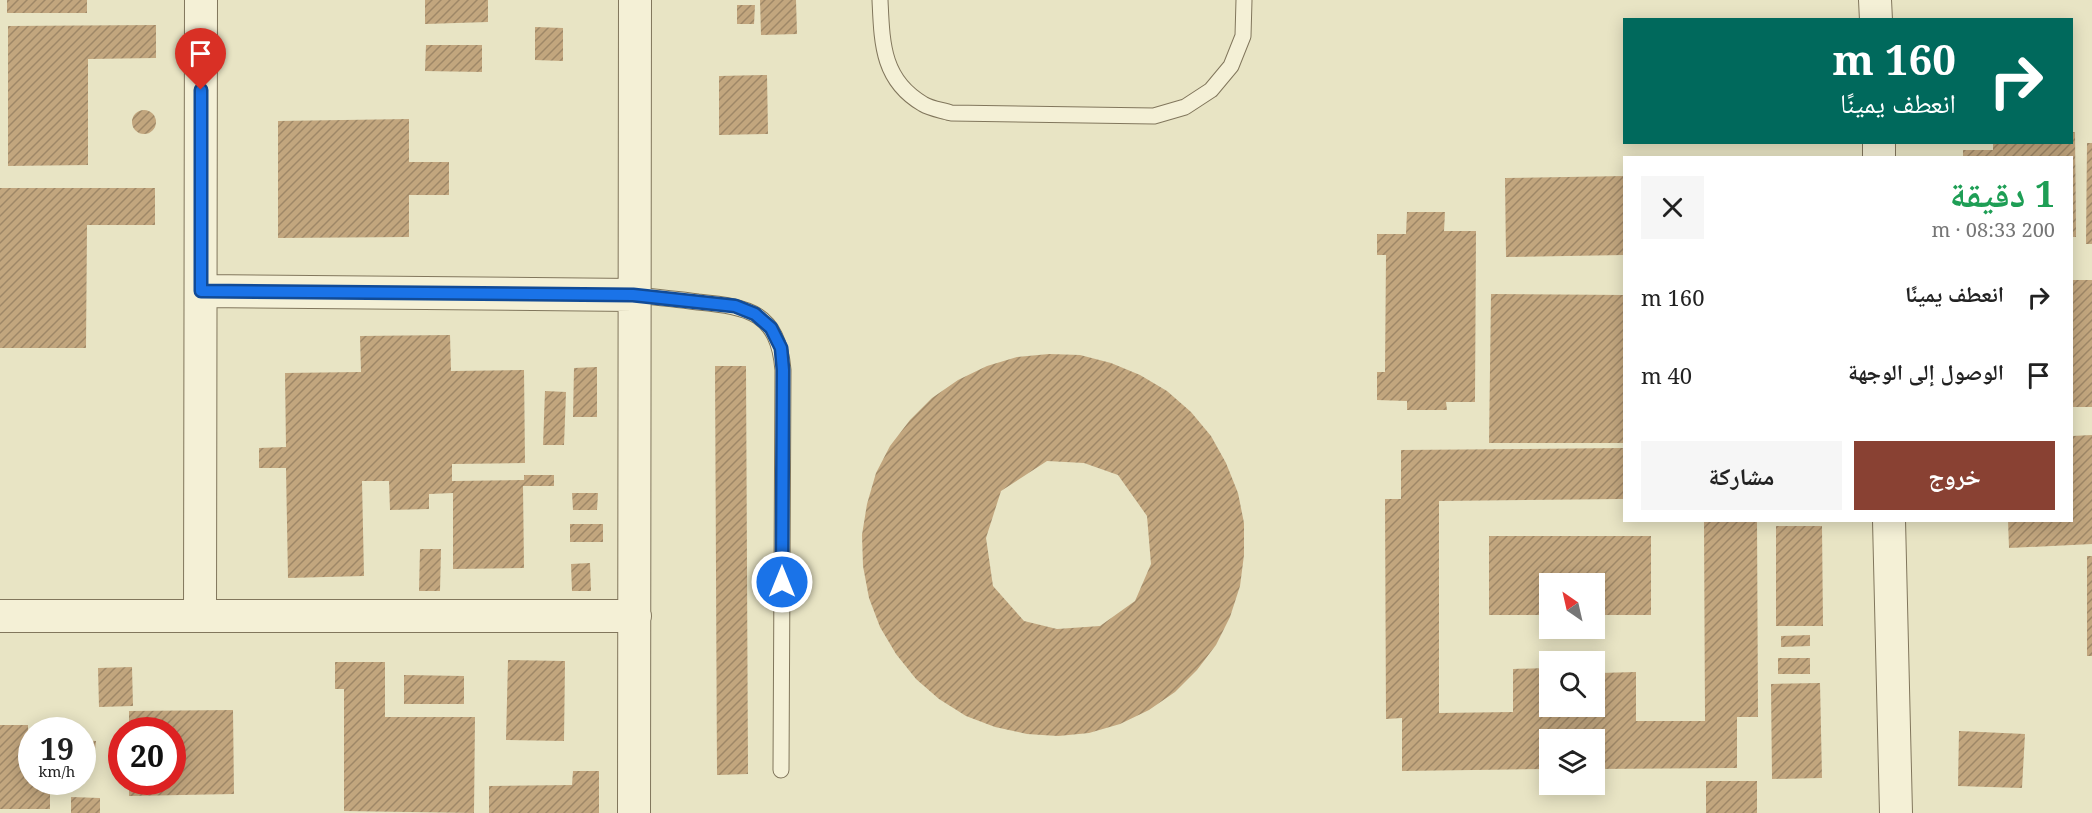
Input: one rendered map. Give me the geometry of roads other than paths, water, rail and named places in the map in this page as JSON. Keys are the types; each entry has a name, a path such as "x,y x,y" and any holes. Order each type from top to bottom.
{"street":[{"path":"200,616 201,0"},
{"path":"634,813 635,0"},
{"path":"1875,0 1876,18"},
{"path":"201,291 633,295"},
{"path":"1888,522 1896,813"},
{"path":"0,616 635,616"}],"lane":[{"path":"880,0 882,42 888,68 903,90 925,105 951,112 1154,116 1185,107 1203,96 1231,66 1243,36 1244,0"},
{"path":"633,295 735,306 755,314 771,328 781,348 783,382 781,770"}]}
